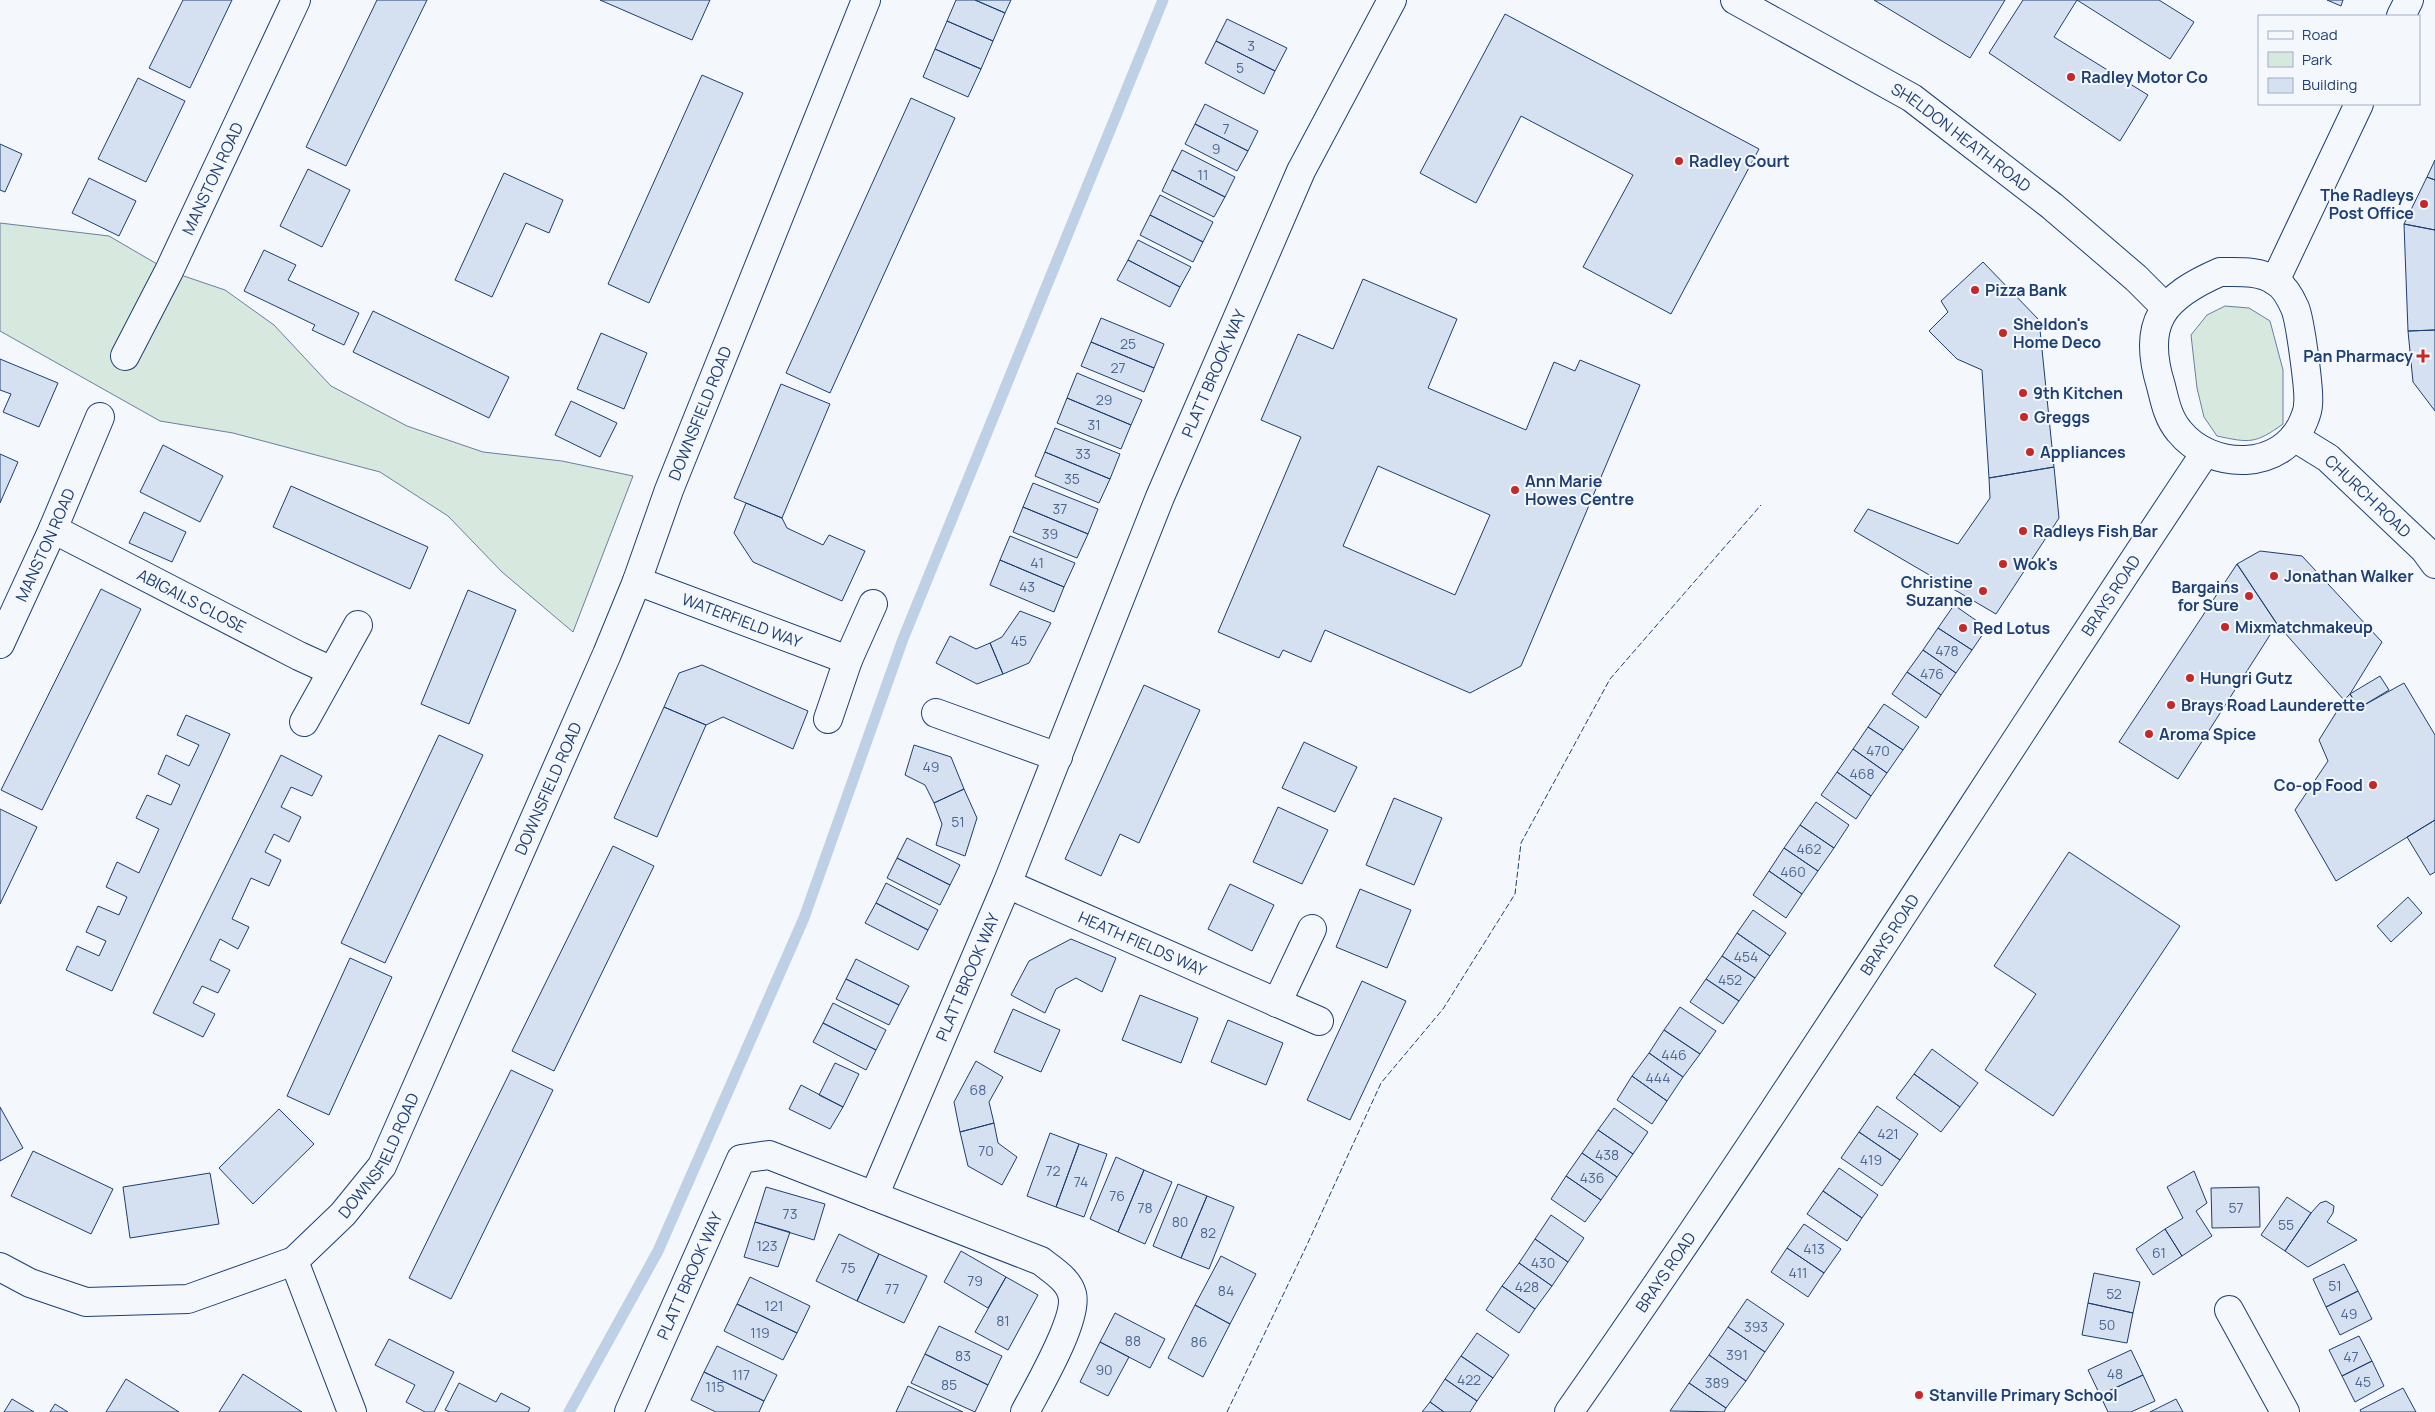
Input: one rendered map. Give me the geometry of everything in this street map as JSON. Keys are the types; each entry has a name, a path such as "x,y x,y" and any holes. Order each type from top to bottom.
{"street":[{"name":"MANSTON ROAD","path":"125,356 169,271 296,0"},
{"name":"DOWNSFIELD ROAD","path":"0,1267 30,1283 86,1302 188,1298 294,1261 343,1214 382,1166 603,663 637,581 669,490 866,0"},
{"name":"PLATT BROOK WAY","path":"874,1196 1007,884 1160,497 1301,171 1392,0"},
{"name":"SHELDON HEATH ROAD","path":"1735,0 1912,98 2052,206 2136,278 2164,307"},
{"path":"2402,15 2409,0"},
{"path":"2275,280 2359,105"},
{"path":"2220,272 2256,273 2275,280 2288,295 2296,310 2307,379 2309,404 2304,421 2294,437 2277,451 2252,460 2226,460 2205,453 2187,441 2172,423 2156,370 2154,347 2158,321 2164,307 2185,289 2220,272"},
{"name":"MANSTON ROAD","path":"0,644 53,529 100,418"},
{"name":"CHURCH ROAD","path":"2294,437 2328,458 2424,549 2435,564"},
{"name":"BRAYS ROAD","path":"1569,1412 1650,1296 1807,1060 2020,731 2205,453"},
{"name":"ABIGAILS CLOSE","path":"53,529 332,671"},
{"name":"WATERFIELD WAY","path":"637,581 848,660"},
{"path":"828,719 848,660 873,604"},
{"path":"304,722 358,625"},
{"path":"936,713 1058,757"},
{"name":"HEATH FIELDS WAY","path":"1007,884 1319,1022"},
{"path":"1277,1003 1312,929"},
{"name":"PLATT BROOK WAY","path":"629,1412 741,1159 768,1156 1041,1261 1061,1276 1073,1295 1070,1314 1056,1355 1025,1412"},
{"path":"294,1261 352,1412"},
{"path":"2229,1310 2285,1412"}],"green space":[{"path":"0,223 109,236 169,271 225,290 274,325 331,386 407,426 483,452 562,461 633,476 573,632 502,572 448,516 380,472 233,433 160,421 0,331"},
{"path":"2225,306 2249,308 2270,321 2283,370 2283,424 2266,435 2252,440 2245,441 2217,436 2204,417 2197,388 2191,335 2207,315"}],"building":[{"path":"183,0 232,0 190,88 149,68"},
{"path":"377,0 427,0 346,166 306,147"},
{"path":"600,0 710,0 692,40"},
{"path":"956,0 975,0 1005,13 993,41 947,21"},
{"path":"975,0 1011,0 1005,13"},
{"path":"1874,0 2005,0 1970,58"},
{"name":"Radley Motor Co","path":"2023,0 2077,0 2054,37 2148,95 2120,141 1989,53"},
{"path":"2077,0 2159,0 2194,22 2170,59"},
{"path":"2327,0 2343,0 2341,6"},
{"name":"Radley Court","path":"1505,14 1759,149 1671,314 1583,267 1633,175 1521,116 1476,203 1420,173"},
{"path":"1227,19 1287,48 1275,71 1216,41"},
{"path":"947,21 993,41 981,69 935,49"},
{"path":"1216,41 1275,71 1264,94 1205,63"},
{"path":"935,49 981,69 968,97 923,77"},
{"path":"702,75 743,93 649,303 608,284"},
{"path":"138,78 185,101 146,182 98,159"},
{"path":"911,98 955,118 830,393 786,373"},
{"path":"1205,104 1258,131 1248,151 1195,124"},
{"path":"1195,124 1248,151 1237,171 1185,144"},
{"path":"0,144 22,154 5,192 0,190"},
{"path":"1182,150 1235,177 1225,197 1172,170"},
{"path":"2435,160 2435,180 2427,177"},
{"path":"308,169 350,190 322,247 280,226"},
{"path":"1172,170 1225,197 1214,217 1162,191"},
{"path":"504,173 563,200 549,233 526,223 492,297 455,280"},
{"name":"The Radleys Post Office","path":"2427,177 2435,180 2435,230 2404,224"},
{"path":"89,178 136,201 119,236 72,213"},
{"path":"1160,195 1213,222 1203,242 1150,215"},
{"path":"1150,215 1203,242 1193,262 1140,235"},
{"path":"2404,224 2435,230 2435,330 2408,331"},
{"path":"1138,240 1191,267 1180,287 1128,260"},
{"path":"264,250 296,265 288,280 359,313 344,345 312,330 315,325 244,291"},
{"path":"1128,260 1180,287 1170,307 1117,280"},
{"path":"1983,262 2039,320 2054,467 1989,478 1982,370 1957,359 1929,331 1948,312 1941,301"},
{"name":"Ann Marie Howes Centre","path":"1363,279 1457,319 1428,388 1526,430 1554,362 1575,371 1580,360 1640,385 1521,666 1470,693 1325,630 1311,662 1283,650 1279,658 1218,632 1301,437 1261,420 1298,334 1333,349","holes":["1378,466 1490,515 1455,595 1343,546"]},
{"path":"373,311 509,377 489,418 353,352"},
{"path":"1101,318 1164,344 1154,368 1091,342"},
{"name":"Pan Pharmacy","path":"2435,330 2435,411 2413,382 2408,331"},
{"path":"601,333 647,353 624,409 577,389"},
{"path":"1091,342 1154,368 1144,392 1081,366"},
{"path":"0,359 58,383 39,427 3,412 11,394 0,390"},
{"path":"1077,373 1142,400 1131,425 1067,398"},
{"path":"781,384 830,404 782,518 734,498"},
{"path":"1067,398 1131,425 1121,449 1057,423"},
{"path":"571,401 617,423 600,457 555,435"},
{"path":"1055,428 1120,454 1110,479 1045,452"},
{"path":"163,445 223,476 200,522 140,492"},
{"path":"1045,452 1110,479 1099,503 1035,476"},
{"path":"0,454 18,462 0,503"},
{"path":"2054,467 2059,518 1996,614 1854,531 1868,509 1958,544 1990,498 1989,478"},
{"path":"1033,483 1098,509 1088,534 1023,507"},
{"path":"291,486 428,547 410,589 273,527"},
{"path":"746,503 782,518 787,528 823,545 829,535 865,551 842,601 753,562 734,533"},
{"path":"1023,507 1088,534 1077,558 1013,532"},
{"path":"144,512 186,532 172,562 129,543"},
{"path":"1010,536 1075,563 1064,587 1000,560"},
{"path":"2260,551 2302,556 2382,642 2350,694 2344,700 2277,624 2237,564"},
{"path":"1000,560 1064,587 1054,612 990,585"},
{"path":"2237,564 2277,624 2178,779 2119,742"},
{"path":"101,589 141,609 42,810 1,790"},
{"path":"468,590 516,610 469,724 421,704"},
{"name":"Red Lotus","path":"1954,605 1987,628 1972,650 1938,628"},
{"path":"1020,611 1051,623 1029,663 1003,674 990,643 1002,637"},
{"path":"1938,628 1972,650 1956,673 1923,650"},
{"path":"950,636 976,649 990,643 1003,674 977,684 936,663"},
{"path":"1923,650 1956,673 1941,695 1907,672"},
{"path":"702,665 808,711 793,749 723,717 706,725 664,707 679,673"},
{"path":"1907,672 1941,695 1926,718 1892,694"},
{"path":"2380,676 2389,690 2359,708 2350,694"},
{"name":"Co-op Food","path":"2404,683 2435,735 2435,820 2336,881 2295,810 2328,761 2319,740 2344,700 2350,694 2359,708"},
{"path":"1144,685 1200,710 1139,843 1120,834 1101,876 1065,859"},
{"path":"1884,704 1919,727 1903,750 1868,727"},
{"path":"664,707 706,725 657,837 614,818"},
{"path":"186,715 230,734 112,991 66,970 77,946 99,956 106,941 86,932 98,906 119,915 127,897 106,887 117,862 139,873 159,829 136,818 147,795 171,805 180,785 158,774 166,755 189,766 199,745 177,735"},
{"path":"1868,727 1903,750 1887,773 1853,749"},
{"path":"439,735 483,755 385,963 341,943"},
{"path":"1304,742 1357,767 1335,812 1282,788"},
{"path":"914,745 951,757 964,789 934,803 925,785 905,775"},
{"path":"1853,749 1887,773 1871,796 1837,772"},
{"path":"281,755 322,776 312,796 291,787 281,807 301,817 289,842 274,834 265,852 281,860 269,886 251,878 232,919 249,927 238,949 220,939 210,960 230,970 218,993 202,986 193,1003 215,1014 203,1037 153,1013"},
{"path":"1837,772 1871,796 1856,819 1821,795"},
{"path":"964,789 977,818 965,856 936,845 942,824 934,803"},
{"path":"1394,798 1442,818 1414,885 1366,865"},
{"path":"1816,802 1849,825 1834,848 1800,825"},
{"path":"1278,807 1328,830 1302,884 1253,862"},
{"path":"0,809 37,827 0,904"},
{"path":"2435,820 2435,872 2430,875 2407,837"},
{"path":"1800,825 1834,848 1818,871 1784,848"},
{"path":"907,838 960,865 950,885 897,858"},
{"path":"613,846 654,866 554,1071 512,1051"},
{"path":"1784,848 1818,871 1802,894 1769,871"},
{"path":"2069,852 2180,926 2053,1116 1985,1070 2036,994 1994,966"},
{"path":"897,858 950,885 940,905 887,878"},
{"path":"1769,871 1802,894 1786,918 1753,895"},
{"path":"886,883 938,910 928,930 876,903"},
{"path":"1230,884 1274,905 1252,951 1208,929"},
{"path":"1360,889 1411,910 1387,968 1336,947"},
{"path":"2408,897 2422,913 2391,942 2377,926"},
{"path":"876,903 928,930 918,950 865,923"},
{"path":"1753,910 1786,933 1770,956 1737,933"},
{"path":"1737,933 1770,956 1755,978 1722,956"},
{"path":"1071,939 1116,958 1102,992 1076,978 1056,989 1045,1013 1011,995 1029,961"},
{"path":"1722,956 1755,978 1739,1001 1706,979"},
{"path":"350,958 392,977 329,1115 287,1096"},
{"path":"856,959 909,986 899,1005 846,979"},
{"path":"846,979 899,1005 889,1025 836,999"},
{"path":"1706,979 1739,1001 1723,1024 1690,1002"},
{"path":"1362,981 1406,1001 1350,1120 1307,1100"},
{"path":"1140,995 1198,1018 1181,1063 1122,1040"},
{"path":"833,1003 886,1030 876,1050 823,1023"},
{"path":"1680,1007 1716,1031 1700,1054 1664,1030"},
{"path":"1013,1009 1060,1030 1041,1072 994,1052"},
{"path":"1228,1020 1283,1043 1266,1085 1211,1062"},
{"path":"823,1023 876,1050 866,1070 813,1042"},
{"path":"1664,1030 1700,1054 1683,1077 1649,1053"},
{"path":"1932,1049 1978,1083 1960,1107 1914,1074"},
{"path":"1649,1053 1683,1077 1667,1101 1632,1076"},
{"path":"976,1061 1003,1077 989,1102 994,1123 960,1132 954,1102"},
{"path":"835,1063 859,1074 843,1107 819,1095"},
{"path":"511,1070 553,1090 451,1299 409,1278"},
{"path":"1914,1074 1960,1107 1941,1132 1896,1098"},
{"path":"1632,1076 1667,1101 1652,1124 1617,1100"},
{"path":"801,1085 843,1107 830,1129 789,1109"},
{"path":"1877,1106 1918,1134 1900,1160 1859,1132"},
{"path":"0,1107 23,1148 0,1161"},
{"path":"1614,1108 1648,1132 1633,1154 1598,1130"},
{"path":"279,1109 314,1144 253,1204 219,1168"},
{"path":"994,1123 998,1143 1017,1157 1002,1185 968,1166 960,1132"},
{"path":"1598,1130 1633,1154 1617,1177 1582,1153"},
{"path":"1859,1132 1900,1160 1882,1186 1841,1158"},
{"path":"1050,1133 1079,1144 1056,1207 1027,1196"},
{"path":"1079,1144 1107,1154 1084,1217 1056,1207"},
{"path":"33,1151 113,1189 91,1234 11,1196"},
{"path":"1582,1153 1617,1177 1601,1200 1566,1176"},
{"path":"1116,1157 1144,1170 1118,1232 1090,1219"},
{"path":"1839,1168 1878,1195 1862,1218 1823,1191"},
{"path":"1144,1170 1172,1182 1145,1244 1118,1232"},
{"path":"2194,1171 2207,1203 2196,1211 2212,1236 2182,1256 2165,1229 2183,1218 2167,1187"},
{"path":"210,1173 219,1224 130,1238 123,1187"},
{"path":"1566,1176 1601,1200 1585,1222 1551,1199"},
{"path":"1178,1184 1207,1196 1181,1258 1153,1246"},
{"path":"766,1187 825,1204 814,1240 755,1222"},
{"path":"2259,1187 2260,1227 2212,1228 2211,1188"},
{"path":"1823,1191 1862,1218 1847,1241 1807,1214"},
{"path":"1207,1196 1234,1207 1209,1269 1181,1258"},
{"path":"2287,1197 2311,1213 2285,1251 2261,1235"},
{"path":"2326,1201 2334,1206 2333,1213 2327,1222 2357,1240 2308,1267 2285,1251 2311,1213 2320,1203"},
{"path":"1551,1215 1584,1238 1568,1262 1535,1239"},
{"path":"755,1222 790,1232 778,1267 744,1257"},
{"path":"1804,1224 1841,1249 1824,1273 1787,1248"},
{"path":"2165,1229 2182,1256 2153,1275 2136,1249"},
{"path":"839,1234 879,1254 857,1301 816,1281"},
{"path":"1535,1239 1568,1262 1552,1286 1519,1263"},
{"path":"1787,1248 1824,1273 1808,1297 1771,1272"},
{"path":"961,1251 1006,1277 988,1308 944,1282"},
{"path":"879,1254 927,1276 904,1323 857,1301"},
{"path":"1221,1256 1256,1274 1230,1324 1195,1305"},
{"path":"1519,1263 1552,1286 1535,1309 1502,1286"},
{"path":"2344,1264 2358,1291 2326,1307 2313,1279"},
{"path":"2094,1273 2140,1282 2133,1313 2088,1303"},
{"path":"750,1277 810,1306 797,1333 737,1304"},
{"path":"1006,1277 1038,1295 1008,1350 975,1332"},
{"path":"1502,1286 1535,1309 1519,1333 1486,1310"},
{"path":"2358,1291 2372,1319 2340,1335 2326,1307"},
{"path":"1747,1299 1784,1324 1765,1352 1728,1327"},
{"path":"2088,1303 2133,1313 2127,1343 2082,1335"},
{"path":"737,1304 797,1333 783,1360 724,1331"},
{"path":"1195,1305 1230,1324 1203,1377 1168,1358"},
{"path":"1115,1313 1165,1339 1150,1368 1100,1342"},
{"path":"939,1326 1002,1356 988,1385 925,1354"},
{"path":"1728,1327 1765,1352 1746,1381 1709,1355"},
{"path":"1477,1333 1509,1355 1493,1378 1461,1356"},
{"path":"2359,1336 2372,1361 2342,1376 2329,1350"},
{"path":"389,1339 454,1372 434,1412 425,1412 406,1402 415,1385 375,1365"},
{"path":"1100,1342 1129,1357 1108,1396 1080,1382"},
{"path":"717,1346 777,1375 764,1401 704,1372"},
{"path":"2131,1350 2143,1375 2100,1395 2088,1370"},
{"path":"925,1354 988,1385 975,1412 911,1383"},
{"path":"1709,1355 1746,1381 1726,1408 1689,1383"},
{"path":"1461,1356 1493,1378 1477,1401 1445,1379"},
{"path":"2372,1361 2384,1386 2355,1402 2342,1376"},
{"path":"704,1372 764,1401 759,1412 716,1412 691,1400"},
{"path":"243,1374 302,1412 219,1412"},
{"path":"2143,1375 2155,1401 2131,1412 2108,1412 2100,1395"},
{"path":"126,1379 179,1412 106,1412"},
{"path":"1445,1379 1477,1401 1470,1412 1444,1412 1430,1402"},
{"path":"459,1383 496,1402 501,1393 530,1408 528,1412 450,1412 445,1410"},
{"path":"1689,1383 1726,1408 1724,1412 1670,1411"},
{"path":"908,1386 963,1412 896,1412"},
{"path":"2403,1388 2416,1412 2361,1412 2360,1410"},
{"path":"12,1399 34,1412 4,1412"},
{"path":"2176,1399 2183,1412 2150,1412"},
{"path":"1430,1402 1444,1412 1422,1412"},
{"path":"55,1404 68,1412 50,1412"}],"waterway":[{"path":"569,1412 658,1251 804,918 903,639 1163,0"}],"fence":[{"path":"1227,1412 1306,1247 1381,1083 1443,1009 1515,894 1521,843 1610,679 1761,505"}],"place":[{"name":"Radley Motor Co","path":"2071,77"},
{"name":"Radley Court","path":"1679,161"},
{"name":"The Radleys Post Office","path":"2424,204"},
{"name":"Pizza Bank","path":"1975,290"},
{"name":"Sheldon's Home Deco","path":"2003,333"},
{"name":"Pan Pharmacy","path":"2423,356"},
{"name":"9th Kitchen","path":"2023,393"},
{"name":"Greggs","path":"2024,417"},
{"name":"Appliances","path":"2030,452"},
{"name":"Ann Marie Howes Centre","path":"1515,490"},
{"name":"Radleys Fish Bar","path":"2023,531"},
{"name":"Wok's","path":"2003,564"},
{"name":"Jonathan Walker","path":"2274,576"},
{"name":"Christine Suzanne","path":"1983,591"},
{"name":"Bargains for Sure","path":"2249,596"},
{"name":"Mixmatchmakeup","path":"2225,627"},
{"name":"Red Lotus","path":"1963,628"},
{"name":"Hungri Gutz","path":"2190,678"},
{"name":"Brays Road Launderette","path":"2171,705"},
{"name":"Aroma Spice","path":"2149,734"},
{"name":"Co-op Food","path":"2373,785"},
{"name":"Stanville Primary School","path":"1919,1395"}]}
